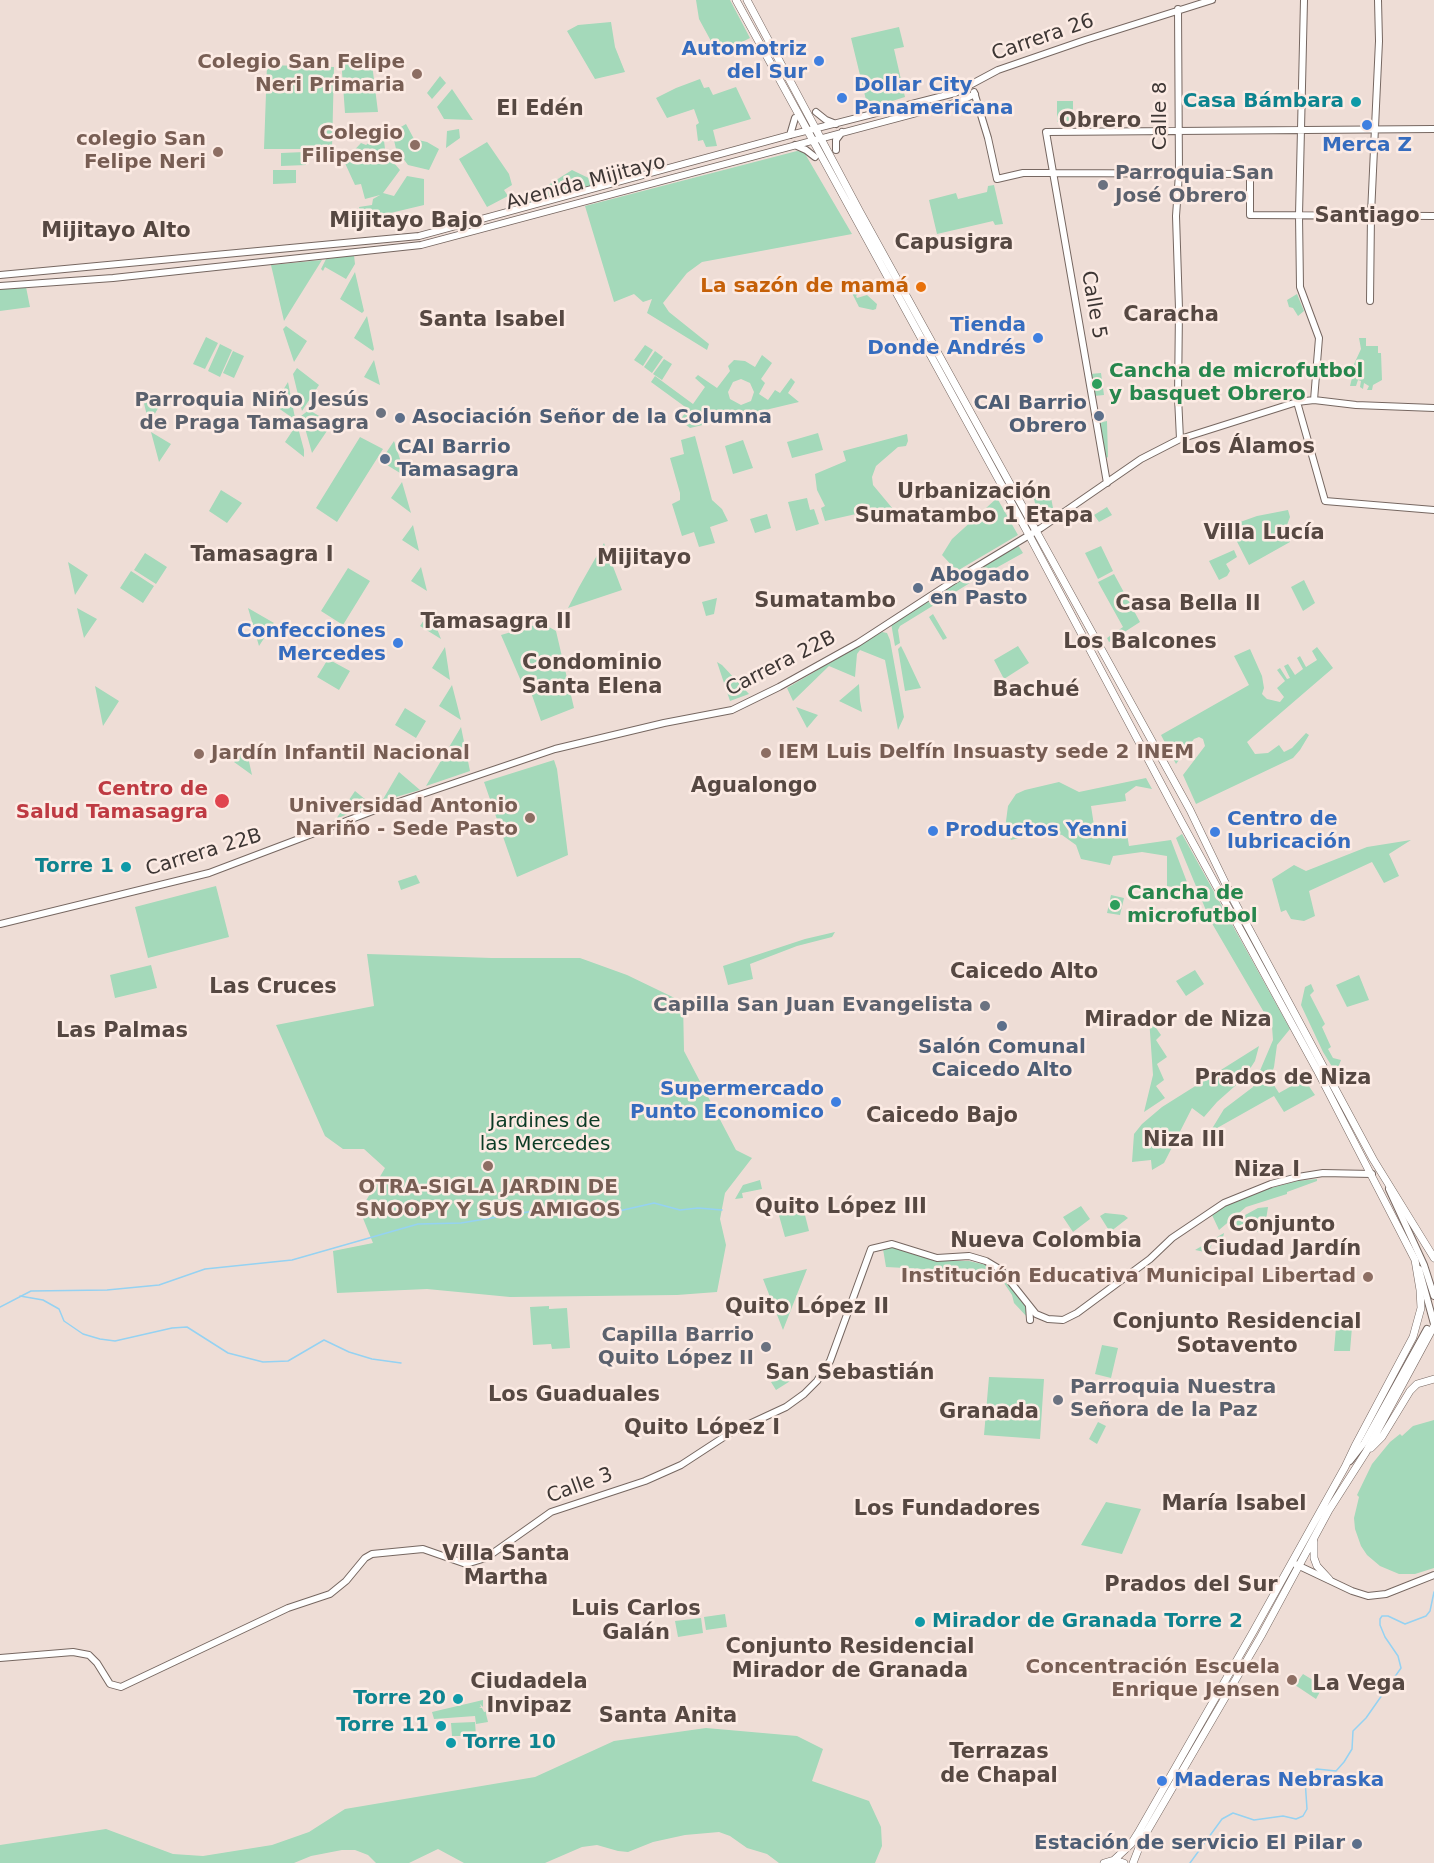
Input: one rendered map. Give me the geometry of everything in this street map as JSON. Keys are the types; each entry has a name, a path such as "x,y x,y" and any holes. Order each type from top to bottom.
{"main road":[{"path":"736,0 1032,533 1190,810 1233,899 1386,1181 1417,1230 1430,1245 1434,1258"},
{"path":"747,0 1032,533 1182,823 1317,1070 1415,1260 1420,1290 1420,1308 1413,1337 1261,1636 1135,1853 1132,1863"},
{"path":"1104,1863 1114,1860 1131,1844 1296,1564 1366,1452 1432,1326"},
{"path":"1366,1452 1382,1437 1410,1390 1417,1384 1434,1379"},
{"path":"1317,1533 1313,1549 1314,1558 1322,1573 1329,1579"},
{"path":"1114,1860 1124,1863"}],"street":[{"name":"Carrera 26","path":"816,129 955,93 998,70 1178,9 1212,0"},
{"path":"1304,0 1300,131 1300,287 1319,338 1314,400"},
{"path":"1370,301 1378,0"},
{"name":"Calle 8","path":"1178,9 1179,174 1176,216 1180,439"},
{"path":"970,86 975,94 988,138 997,179 1023,173 1052,172 1250,174 1250,215 1434,216"},
{"path":"821,138 958,102 975,94"},
{"path":"816,112 826,120 837,124"},
{"path":"790,135 795,118"},
{"name":"Avenida Mijitayo","path":"0,275 419,236 816,129"},
{"path":"1178,130 1434,129"},
{"name":"Calle 5","path":"1107,483 1046,132 1178,130"},
{"path":"836,150 836,140 843,132"},
{"name":"Avenida Mijitayo","path":"0,286 112,278 422,245 821,138"},
{"path":"795,145 815,157"},
{"name":"Carrera 22B","path":"0,924 209,873 378,809 555,749 644,727 732,710 834,658 1032,533 1141,459 1180,439 1298,402 1314,400 1356,405 1434,408"},
{"path":"1298,402 1325,501 1434,510"},
{"path":"1354,1174 1366,1163"},
{"path":"1029,1306 1036,1314 1048,1319 1063,1320 1077,1314 1150,1259 1172,1239 1224,1203 1249,1192 1298,1177 1323,1173 1372,1174"},
{"path":"1386,1181 1424,1265 1434,1296"},
{"name":"Calle 3","path":"0,1658 73,1652 89,1655 111,1684 121,1687 278,1612 330,1594 346,1581 365,1558 372,1554 423,1549 466,1564 486,1558 551,1512 645,1481 681,1465 730,1433 786,1407 804,1394 817,1381 830,1361 870,1249 892,1244 937,1258 978,1258 1001,1270 1029,1306"},
{"path":"1345,1467 1364,1443 1432,1326 1421,1275 1415,1260"},
{"path":"1029,1306 1030,1320"},
{"path":"1296,1564 1368,1596 1386,1593 1434,1575"}],"green space":[{"path":"696,0 730,0 750,38 718,54 699,19"},
{"path":"611,22 615,47 625,72 595,79 567,31 578,25"},
{"path":"899,27 904,47 894,49 905,97 870,108 867,104 851,38"},
{"path":"371,56 378,112 345,113 341,58"},
{"path":"267,65 334,67 332,149 264,149"},
{"path":"440,76 446,83 432,99 427,93"},
{"path":"700,79 704,88 709,87 713,95 736,87 751,119 713,130 717,146 706,147 703,140 698,141 696,125 699,123 694,109 667,118 656,98"},
{"path":"452,89 473,120 444,119 437,107"},
{"path":"1057,101 1073,101 1073,121 1057,122"},
{"path":"406,124 414,139 427,142 439,149 429,170 408,165 396,149 394,131"},
{"path":"459,129 460,138 446,148 447,131"},
{"path":"383,132 385,149 362,155 366,163 389,157 400,170 383,193 394,196 407,176 424,179 424,205 361,220 359,207 372,205 373,199 380,195 365,199 361,184 355,185 344,161 361,143 366,145"},
{"path":"487,142 509,174 512,185 504,190 508,196 487,207 459,159"},
{"path":"797,151 804,152 852,234 702,262 687,273 663,303 669,312 709,344 707,350 647,313 652,299 643,302 634,294 614,302 585,206"},
{"path":"305,152 306,165 281,166 281,153"},
{"path":"273,170 296,170 296,183 273,184"},
{"path":"572,170 601,184 518,206 520,203"},
{"path":"994,185 1003,224 995,225 993,221 937,234 929,200 956,193 958,199 987,192 988,186"},
{"path":"354,255 355,264 346,279 325,267 323,271 321,269 326,259"},
{"path":"322,260 297,300 284,321 271,265"},
{"path":"355,272 364,311 362,313 340,299"},
{"path":"858,280 868,286 865,293 860,292 857,298 867,295 877,304 876,309 859,307 852,293 852,287 856,288"},
{"path":"26,287 30,307 0,311 0,289"},
{"path":"1297,294 1304,311 1298,316 1293,308 1289,307 1287,300"},
{"path":"367,316 374,349 373,351 354,338"},
{"path":"286,326 307,341 294,362 283,329"},
{"path":"206,337 218,343 205,369 193,364"},
{"path":"1359,338 1366,338 1366,346 1378,346 1378,353 1381,353 1382,380 1373,385 1372,390 1367,390 1369,386 1364,383 1363,389 1360,387 1361,381 1358,380 1356,386 1350,386 1352,378 1349,375 1361,349"},
{"path":"220,344 232,350 220,377 208,371"},
{"path":"645,345 653,350 643,366 634,360"},
{"path":"233,351 244,356 234,378 223,373"},
{"path":"655,351 663,357 652,373 644,367"},
{"path":"762,355 772,363 761,379 765,383 759,394 768,400 775,390 780,393 791,378 795,382 788,393 799,402 690,428 680,420 688,409 651,382 655,376 693,404 705,387 695,378 698,375 717,388 730,371 728,366 734,360 745,361 755,367","holes":["741,379 750,383 754,392 751,401 741,405 730,399 728,392 733,382"]},
{"path":"664,359 672,364 662,380 653,374"},
{"path":"374,360 380,385 364,377"},
{"path":"297,368 319,385 302,411 293,374"},
{"name":"Cancha de microfutbol y basquet Obrero","path":"1101,373 1104,395 1094,396 1090,374"},
{"path":"288,382 295,418 294,419 274,405"},
{"path":"141,391 161,403 149,424"},
{"path":"309,410 326,420 305,424 301,416"},
{"path":"1107,421 1108,457 1104,459 1098,423"},
{"path":"297,424 304,450 304,457 285,442"},
{"path":"331,425 312,453 305,428"},
{"path":"151,432 171,444 159,462"},
{"path":"818,433 823,450 792,458 787,442"},
{"path":"907,434 906,446 898,447 876,466 872,477 873,485 893,509 892,511 865,519 856,514 825,521 821,508 825,506 817,490 815,474 846,461 843,451"},
{"path":"695,436 712,500 722,509 728,521 710,527 715,543 699,547 694,532 682,536 672,504 680,500 680,493 670,458 684,454 681,440"},
{"path":"360,437 383,449 337,522 316,508"},
{"path":"743,440 753,468 733,474 725,446"},
{"path":"394,441 403,468 400,473 387,465 390,459 384,456"},
{"path":"402,482 411,513 391,498"},
{"path":"221,490 242,503 227,523 209,511"},
{"path":"1050,492 1053,508 1037,511 1033,495"},
{"path":"807,498 810,510 814,509 819,524 796,531 788,502"},
{"path":"997,498 1018,535 957,571 942,555 952,539"},
{"path":"1107,507 1112,515 1099,522 1094,515"},
{"path":"1288,510 1290,517 1287,525 1290,542 1249,565 1229,526 1257,516"},
{"path":"767,514 771,528 755,533 750,519"},
{"path":"413,525 419,551 402,540"},
{"path":"604,543 622,590 568,608 579,587"},
{"path":"1018,545 1023,553 900,626 898,630 900,643 895,646 891,623 948,585"},
{"path":"1101,546 1113,571 1098,579 1085,553"},
{"path":"1234,550 1237,557 1226,564 1230,571 1227,576 1219,580 1209,561"},
{"path":"145,553 167,567 156,584 134,570"},
{"path":"68,562 88,575 75,595"},
{"path":"421,567 427,591 411,581"},
{"path":"348,568 370,581 343,625 321,611"},
{"path":"131,571 154,586 143,603 120,588"},
{"path":"1114,574 1140,622 1109,642 1107,638 1123,627 1098,582"},
{"path":"1304,580 1315,603 1303,611 1291,587"},
{"path":"717,598 714,614 706,616 702,602"},
{"path":"77,608 97,619 84,638"},
{"path":"248,608 274,623 259,646"},
{"path":"430,611 441,639 420,626"},
{"path":"933,614 947,638 943,640 929,617"},
{"path":"542,623 556,631 574,708 541,721 527,681 521,681 501,635"},
{"path":"882,632 887,633 890,640 904,717 898,730 885,660 860,650 857,654 855,677 829,666 793,701 787,688"},
{"path":"901,646 921,688 905,691 898,649"},
{"path":"1018,646 1029,663 1004,679 994,660"},
{"path":"445,647 450,680 432,668"},
{"path":"1317,647 1333,668 1247,742 1255,754 1268,753 1279,745 1284,752 1292,748 1306,733 1309,735 1300,750 1293,758 1196,804 1183,775 1205,746 1203,739 1199,737 1194,739 1176,764 1161,735 1249,685 1234,656 1250,649 1262,676 1264,688 1262,694 1267,699 1280,702 1284,697 1277,688 1285,681 1277,670 1280,668 1287,679 1290,678 1284,666 1288,664 1295,675 1303,669 1297,658 1300,656 1306,667 1317,660 1312,651"},
{"path":"328,659 350,671 339,690 317,677"},
{"path":"717,662 722,665 749,694 730,701"},
{"path":"859,684 860,701 862,712 839,701"},
{"path":"452,685 461,720 439,706"},
{"path":"95,686 119,701 103,726"},
{"path":"796,707 818,715 807,728"},
{"path":"405,708 426,721 416,738 395,725"},
{"path":"461,727 470,771 426,786"},
{"path":"246,748 252,775 234,762"},
{"name":"Universidad Antonio Nariño - Sede Pasto","path":"554,760 568,855 517,877 484,782"},
{"path":"399,772 420,790 382,801"},
{"path":"1146,778 1152,789 1136,786 1125,794 1126,801 1091,806 1095,832 1126,828 1129,846 1171,840 1193,898 1189,899 1183,885 1177,888 1167,886 1167,856 1142,852 1113,856 1110,865 1081,859 1076,845 1062,835 1045,831 1011,840 1005,829 1008,806 1016,794 1025,790 1059,782 1079,792"},
{"path":"355,791 371,804 336,819"},
{"path":"1182,834 1290,1029 1277,1045 1270,1079 1279,1093 1304,1079 1315,1095 1284,1112 1274,1096 1210,1132 1224,1109 1253,1087 1273,1040 1272,1026 1210,920 1176,838"},
{"path":"1411,840 1389,854 1399,876 1384,883 1372,862 1309,891 1315,916 1304,921 1291,919 1286,910 1281,912 1272,879 1294,865 1306,871 1367,847"},
{"path":"416,875 420,883 401,890 398,881"},
{"path":"216,886 229,937 148,958 135,907"},
{"name":"Cancha de microfutbol","path":"1111,895 1124,898 1120,915 1107,913"},
{"path":"835,932 832,937 797,946 750,964 753,979 728,985 723,966 805,939"},
{"name":"Jardines de las Mercedes","path":"367,954 580,958 627,975 683,1002 684,1051 736,1150 752,1158 725,1193 720,1219 726,1245 717,1292 677,1295 510,1297 427,1289 337,1293 333,1251 373,1243 360,1211 385,1168 364,1149 343,1149 325,1136 276,1025 374,1006"},
{"path":"151,965 157,988 115,998 110,975"},
{"path":"1195,970 1204,984 1186,996 1176,981"},
{"path":"1359,975 1369,1000 1347,1007 1336,985"},
{"path":"1311,984 1314,991 1310,995 1325,1024 1322,1027 1331,1047 1328,1049 1333,1058 1341,1060 1336,1073 1323,1052 1301,1005 1305,987"},
{"path":"1149,1018 1161,1035 1156,1040 1167,1057 1157,1064 1164,1080 1156,1086 1165,1098 1144,1112 1153,1075"},
{"path":"1259,1046 1255,1061 1244,1078 1204,1117 1192,1108 1164,1163 1152,1170 1151,1160 1132,1162 1134,1134 1142,1124 1162,1107"},
{"path":"1317,1179 1287,1194 1246,1207 1219,1230 1212,1215 1231,1202 1252,1193 1297,1181"},
{"path":"760,1180 762,1189 742,1193 743,1198 735,1199 743,1185"},
{"path":"1081,1206 1090,1219 1073,1232 1063,1217"},
{"path":"803,1207 809,1231 785,1237 778,1212"},
{"path":"1268,1207 1264,1233 1236,1228 1234,1224 1236,1220 1258,1208"},
{"path":"1105,1213 1124,1215 1128,1218 1110,1232 1100,1216"},
{"path":"1224,1233 1222,1242 1212,1241 1210,1253 1195,1250"},
{"path":"897,1247 936,1261 969,1261 986,1265 999,1272 1027,1307 1028,1318 1014,1303 1012,1295 1000,1277 943,1270 886,1267 883,1249"},
{"path":"807,1269 783,1330 763,1279"},
{"path":"549,1306 549,1309 567,1308 570,1348 552,1349 551,1344 533,1345 530,1307"},
{"path":"1336,1327 1352,1327 1350,1351 1334,1351"},
{"path":"1102,1345 1118,1348 1111,1378 1095,1374"},
{"path":"788,1370 795,1378 776,1390 771,1382"},
{"path":"989,1377 1044,1379 1040,1439 984,1435"},
{"path":"1434,1420 1434,1568 1415,1574 1399,1574 1380,1566 1367,1555 1361,1546 1354,1518 1359,1497 1357,1495 1372,1464 1390,1442 1400,1434 1402,1436 1413,1426"},
{"path":"1098,1422 1106,1426 1097,1444 1089,1439"},
{"path":"1106,1502 1141,1509 1122,1554 1081,1545"},
{"path":"725,1614 727,1627 706,1630 704,1617"},
{"path":"701,1618 703,1633 678,1637 675,1621"},
{"path":"1303,1674 1323,1686 1316,1699 1295,1685"},
{"path":"483,1700 483,1707 480,1704 479,1708 482,1708 484,1712 520,1703 521,1706 486,1714 488,1722 476,1724 475,1716 434,1719 432,1712"},
{"path":"475,1722 476,1736 452,1736 451,1723"},
{"path":"706,1728 797,1736 823,1749 812,1781 869,1801 881,1827 882,1846 875,1863 779,1863 767,1854 747,1848 730,1836 719,1832 685,1835 653,1842 628,1852 597,1845 582,1847 545,1863 464,1863 438,1849 409,1863 376,1863 368,1855 355,1850 342,1850 311,1856 294,1863 0,1863 0,1845 106,1829 173,1854 203,1856 272,1845 309,1832 345,1809 535,1777 614,1741"}],"waterway":[{"path":"0,1307 31,1291 107,1290 159,1285 205,1269 292,1260 418,1224 461,1223 558,1207 587,1211 619,1211 654,1203 680,1210 698,1208 722,1210"},
{"path":"20,1296 43,1300 59,1309 64,1321 83,1334 100,1339 115,1341 172,1328 187,1327 228,1353 263,1362 288,1361 324,1340 349,1352 372,1359 401,1363"},
{"path":"1190,1863 1222,1819 1233,1813 1254,1820 1283,1816 1296,1819 1303,1816 1307,1809 1305,1779 1309,1773 1317,1769 1336,1771 1344,1762 1352,1749 1353,1731 1366,1718 1401,1668 1398,1656 1385,1637 1380,1619 1382,1616 1388,1616 1405,1624 1426,1616 1430,1611 1434,1592"}],"place":[{"name":"Automotriz del Sur","path":"819,61"},
{"name":"Colegio San Felipe Neri Primaria","path":"417,74"},
{"name":"Dollar City Panamericana","path":"842,98"},
{"name":"Casa Bámbara","path":"1356,102"},
{"name":"Merca Z","path":"1367,125"},
{"name":"Colegio Filipense","path":"415,145"},
{"name":"colegio San Felipe Neri","path":"218,152"},
{"name":"Parroquia San José Obrero","path":"1103,185"},
{"name":"La sazón de mamá","path":"921,287"},
{"name":"Tienda Donde Andrés","path":"1038,338"},
{"name":"Cancha de microfutbol y basquet Obrero","path":"1097,384"},
{"name":"Parroquia Niño Jesús de Praga Tamasagra","path":"381,413"},
{"name":"CAI Barrio Obrero","path":"1099,416"},
{"name":"Asociación Señor de la Columna","path":"400,418"},
{"name":"CAI Barrio Tamasagra","path":"385,459"},
{"name":"Abogado en Pasto","path":"918,588"},
{"name":"Confecciones Mercedes","path":"398,643"},
{"name":"IEM Luis Delfín Insuasty sede 2 INEM","path":"766,753"},
{"name":"Jardín Infantil Nacional","path":"199,754"},
{"name":"Centro de Salud Tamasagra","path":"222,801"},
{"name":"Universidad Antonio Nariño - Sede Pasto","path":"530,818"},
{"name":"Productos Yenni","path":"933,831"},
{"name":"Centro de lubricación","path":"1215,832"},
{"name":"Torre 1","path":"126,867"},
{"name":"Cancha de microfutbol","path":"1115,905"},
{"name":"Capilla San Juan Evangelista","path":"985,1006"},
{"name":"Salón Comunal Caicedo Alto","path":"1002,1026"},
{"name":"Supermercado Punto Economico","path":"836,1102"},
{"name":"OTRA-SIGLA JARDIN DE SNOOPY Y SUS AMIGOS","path":"488,1166"},
{"name":"Institución Educativa Municipal Libertad","path":"1368,1277"},
{"name":"Capilla Barrio Quito López II","path":"766,1347"},
{"name":"Parroquia Nuestra Señora de la Paz","path":"1058,1400"},
{"name":"Mirador de Granada Torre 2","path":"920,1622"},
{"name":"Concentración Escuela Enrique Jensen","path":"1292,1680"},
{"name":"Torre 20","path":"458,1699"},
{"name":"Torre 11","path":"441,1726"},
{"name":"Torre 10","path":"451,1743"},
{"name":"Maderas Nebraska","path":"1162,1781"},
{"name":"Estación de servicio El Pilar","path":"1357,1844"}],"district":[{"name":"El Edén","path":"540,110"},
{"name":"Obrero","path":"1100,122"},
{"name":"Santiago","path":"1367,217"},
{"name":"Mijitayo Bajo","path":"406,222"},
{"name":"Mijitayo Alto","path":"116,232"},
{"name":"Capusigra","path":"954,244"},
{"name":"Caracha","path":"1171,316"},
{"name":"Santa Isabel","path":"492,321"},
{"name":"Los Álamos","path":"1248,448"},
{"name":"Urbanización Sumatambo 1 Etapa","path":"974,505"},
{"name":"Villa Lucía","path":"1264,534"},
{"name":"Tamasagra I","path":"262,556"},
{"name":"Mijitayo","path":"644,559"},
{"name":"Sumatambo","path":"825,602"},
{"name":"Casa Bella II","path":"1188,605"},
{"name":"Tamasagra II","path":"496,623"},
{"name":"Los Balcones","path":"1140,643"},
{"name":"Condominio Santa Elena","path":"592,676"},
{"name":"Bachué","path":"1036,691"},
{"name":"Agualongo","path":"754,787"},
{"name":"Caicedo Alto","path":"1024,973"},
{"name":"Las Cruces","path":"273,988"},
{"name":"Mirador de Niza","path":"1178,1021"},
{"name":"Las Palmas","path":"122,1032"},
{"name":"Prados de Niza","path":"1283,1079"},
{"name":"Caicedo Bajo","path":"942,1117"},
{"name":"Niza III","path":"1184,1141"},
{"name":"Niza I","path":"1267,1171"},
{"name":"Quito López III","path":"841,1208"},
{"name":"Conjunto Ciudad Jardín","path":"1282,1238"},
{"name":"Nueva Colombia","path":"1046,1242"},
{"name":"Quito López II","path":"807,1308"},
{"name":"Conjunto Residencial Sotavento","path":"1237,1335"},
{"name":"San Sebastián","path":"850,1374"},
{"name":"Los Guaduales","path":"574,1396"},
{"name":"Granada","path":"989,1413"},
{"name":"Quito López I","path":"702,1429"},
{"name":"María Isabel","path":"1234,1505"},
{"name":"Los Fundadores","path":"947,1510"},
{"name":"Villa Santa Martha","path":"506,1567"},
{"name":"Prados del Sur","path":"1191,1586"},
{"name":"Luis Carlos Galán","path":"636,1622"},
{"name":"Conjunto Residencial Mirador de Granada","path":"850,1660"},
{"name":"La Vega","path":"1359,1685"},
{"name":"Ciudadela Invipaz","path":"529,1695"},
{"name":"Santa Anita","path":"668,1717"},
{"name":"Terrazas de Chapal","path":"999,1765"}]}
